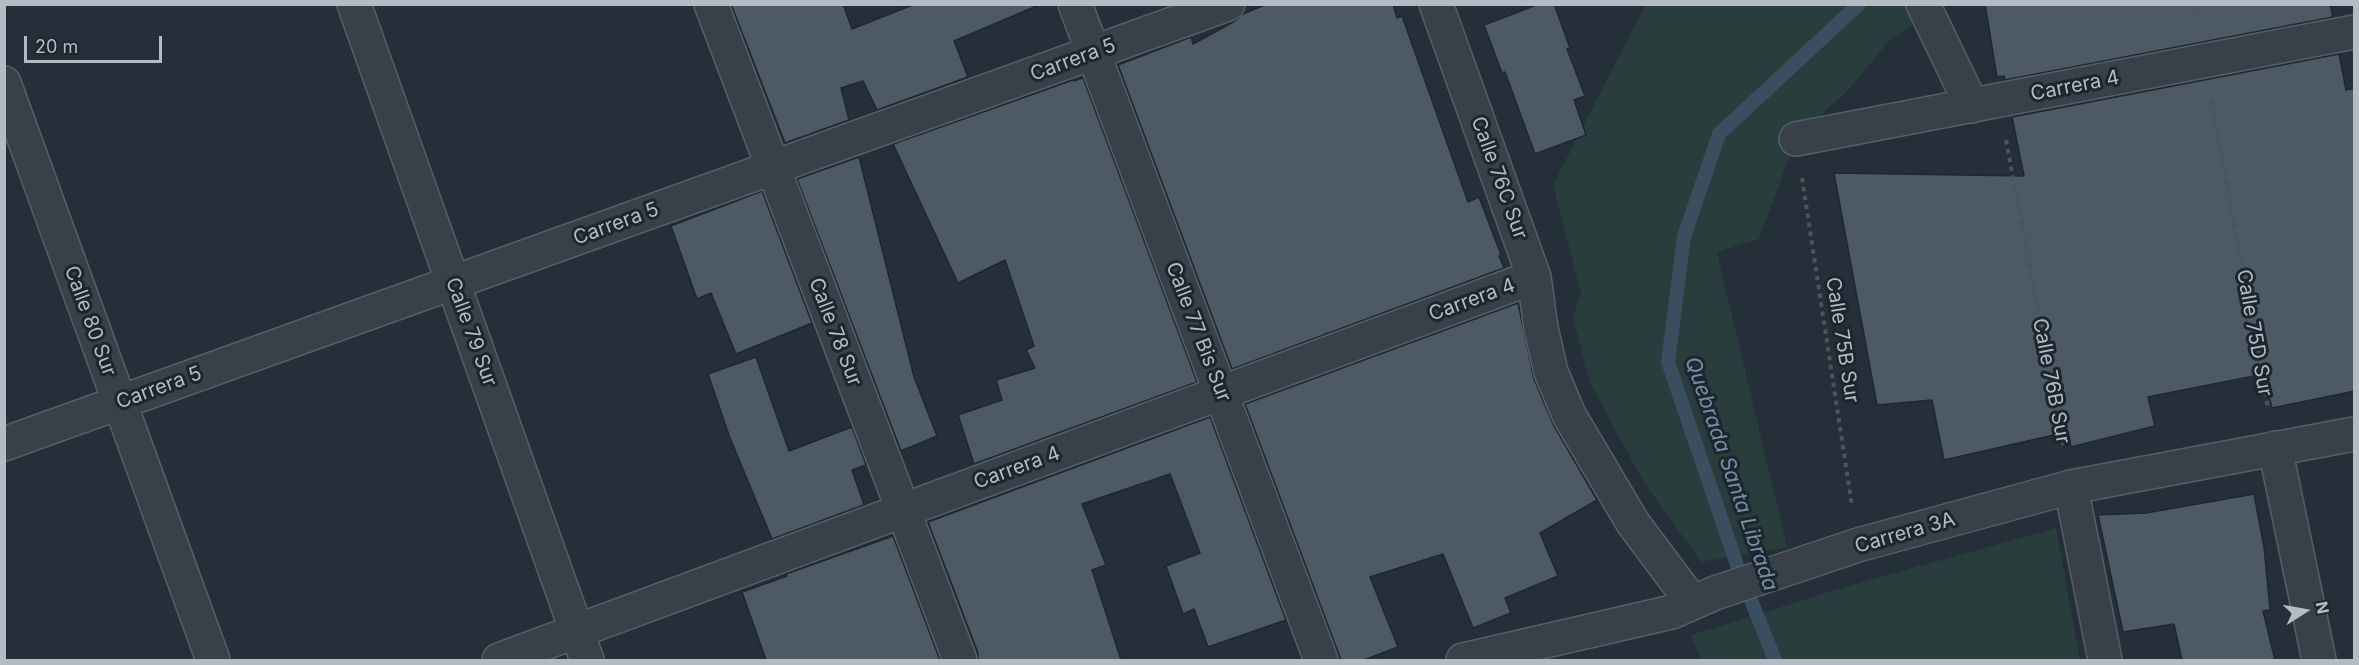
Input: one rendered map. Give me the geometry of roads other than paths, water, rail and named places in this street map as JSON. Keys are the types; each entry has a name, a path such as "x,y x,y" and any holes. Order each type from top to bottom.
{"street":[{"name":"Calle 79 Sur","path":"354,4 582,646"},
{"name":"Calle 78 Sur","path":"711,4 960,660"},
{"name":"Calle 77 Bis Sur","path":"1075,4 1321,660"},
{"name":"Carrera 5","path":"4,444 1228,4"},
{"name":"Calle 76C Sur","path":"1436,4 1534,277 1541,328 1551,372 1569,415 1633,523 1704,598"},
{"path":"1923,4 1985,104"},
{"name":"Carrera 4","path":"1796,139 2355,32"},
{"name":"Calle 80 Sur","path":"4,83 213,660"},
{"name":"Carrera 4","path":"499,660 582,646 903,510 1534,277"},
{"name":"Carrera 3A","path":"1463,660 1672,612 1704,598 1858,545 2071,487 2355,434"},
{"path":"2275,448 2319,660"},
{"path":"2071,487 2105,660"}],"waterway":[{"name":"Quebrada Santa Librada","path":"1775,660 1737,565 1668,362 1684,237 1719,134 1859,4"}]}
